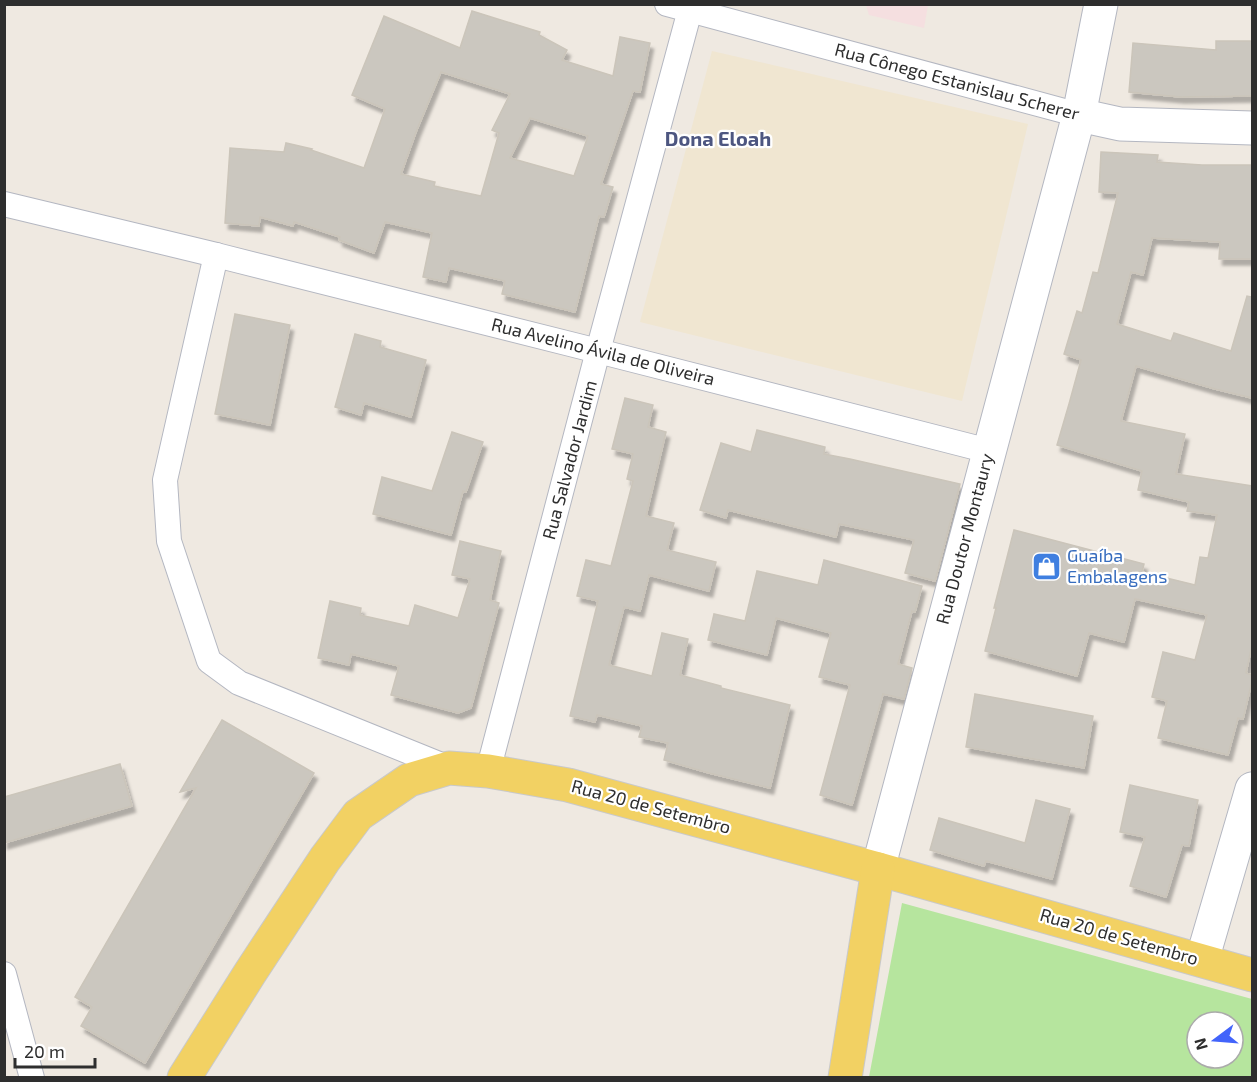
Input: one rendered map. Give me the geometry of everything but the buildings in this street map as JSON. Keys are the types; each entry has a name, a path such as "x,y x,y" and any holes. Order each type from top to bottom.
{"main road":[{"name":"Rua Doutor Montaury","path":"845,1077 878,869 1079,115 1101,4"},
{"name":"Rua Cônego Estanislau Scherer","path":"1079,115 1120,124 1252,128"},
{"name":"Rua 20 de Setembro","path":"184,1077 318,869 358,815 409,780 449,768 488,771 568,784 1252,975"},
{"path":"1202,960 1252,789"}],"street":[{"name":"Rua Cônego Estanislau Scherer","path":"679,7 1079,115"},
{"name":"Rua Salvador Jardim","path":"488,771 598,351 679,7"},
{"name":"Rua Avelino Ávila de Oliveira","path":"4,204 216,255 989,451"},
{"path":"216,255 165,480 169,541 209,661 238,683 449,768"},
{"path":"4,974 32,1077"}],"shaded area":[{"path":"866,5 928,5 924,28 869,15"},
{"path":"712,51 1028,124 962,401 640,322"}],"green space":[{"path":"902,903 1252,999 1252,1077 869,1077"}],"place":[{"name":"Guaíba Embalagens","path":"1046,566"}],"district":[{"name":"Dona Eloah","path":"718,139"}]}
